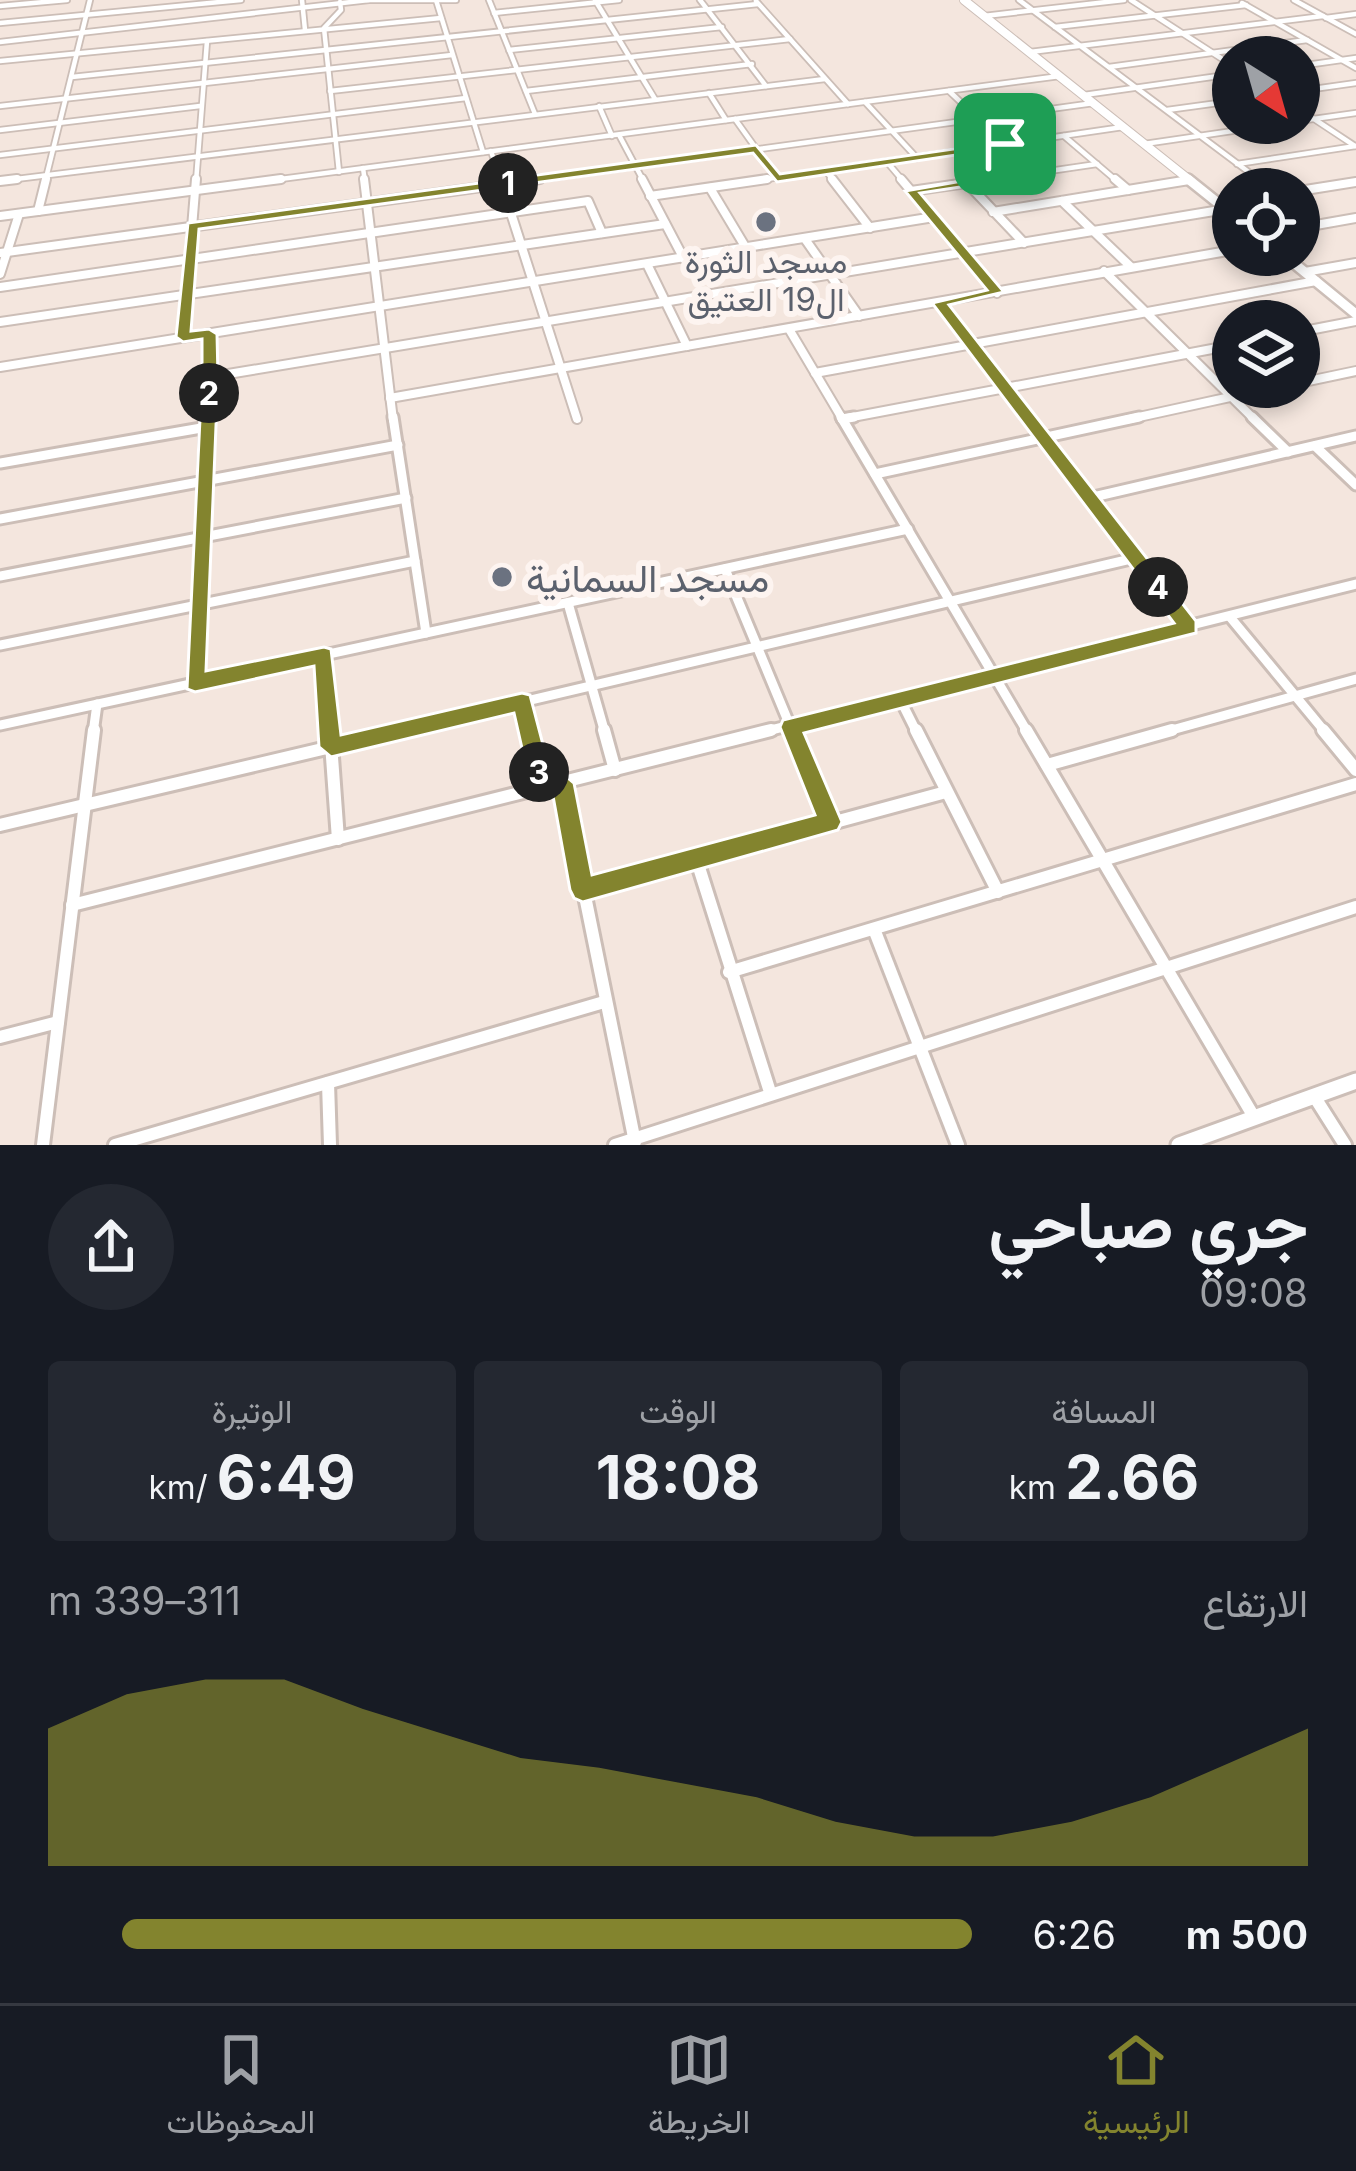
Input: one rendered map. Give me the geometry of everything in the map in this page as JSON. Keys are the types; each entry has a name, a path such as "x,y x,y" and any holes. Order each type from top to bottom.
{"street":[{"path":"0,6 67,0"},
{"path":"38,211 91,0"},
{"path":"0,23 241,0"},
{"path":"302,0 304,30"},
{"path":"0,42 340,2 456,0"},
{"path":"489,0 535,114"},
{"path":"494,13 619,0"},
{"path":"700,0 766,86"},
{"path":"964,0 1212,199"},
{"path":"1019,0 1243,168"},
{"path":"984,16 1128,0 1212,52"},
{"path":"1237,0 1299,36"},
{"path":"1294,0 1356,34"},
{"path":"436,1 474,122 502,183 577,419"},
{"path":"596,1 655,99"},
{"path":"339,172 324,28 341,10 340,2"},
{"path":"72,77 757,2 848,104"},
{"path":"186,43 190,3"},
{"path":"1055,28 1246,5"},
{"path":"1030,52 1356,14"},
{"path":"378,23 384,16"},
{"path":"0,61 441,18"},
{"path":"509,50 722,27"},
{"path":"330,92 790,39"},
{"path":"183,337 207,41"},
{"path":"1320,48 1356,68"},
{"path":"1109,67 1212,52"},
{"path":"0,106 452,56"},
{"path":"1320,63 1356,58"},
{"path":"526,91 752,64"},
{"path":"1084,94 1212,74"},
{"path":"0,216 1060,76"},
{"path":"0,182 825,79"},
{"path":"1320,88 1356,83"},
{"path":"949,91 1035,172"},
{"path":"709,93 777,178"},
{"path":"0,155 466,98"},
{"path":"865,102 917,158"},
{"path":"4,253 1094,103"},
{"path":"1166,111 1212,104"},
{"path":"0,130 200,106"},
{"path":"599,106 684,259"},
{"path":"1320,118 1356,113"},
{"path":"1320,123 1356,146"},
{"path":"650,196 1123,127"},
{"path":"1144,144 1212,134"},
{"path":"1064,136 1128,190"},
{"path":"1238,164 1356,146"},
{"path":"887,162 997,292"},
{"path":"911,191 1097,164"},
{"path":"363,169 390,398 426,633"},
{"path":"826,171 870,228"},
{"path":"576,173 602,233"},
{"path":"993,212 1189,181"},
{"path":"967,183 1024,243"},
{"path":"1320,189 1353,185"},
{"path":"710,188 746,248"},
{"path":"0,287 588,201"},
{"path":"1062,201 1130,266"},
{"path":"210,377 1212,211"},
{"path":"0,274 19,214"},
{"path":"0,367 934,218"},
{"path":"1320,224 1356,218"},
{"path":"0,322 665,224"},
{"path":"805,239 859,316"},
{"path":"390,398 1212,253"},
{"path":"1320,269 1356,263"},
{"path":"647,264 687,346"},
{"path":"1104,272 1212,377"},
{"path":"1310,276 1356,315"},
{"path":"815,373 1316,281"},
{"path":"939,303 1189,627"},
{"path":"1320,326 1356,315"},
{"path":"789,328 1254,1117"},
{"path":"195,683 209,334"},
{"path":"842,419 1212,350"},
{"path":"1320,378 1356,371"},
{"path":"875,474 1212,400"},
{"path":"1243,408 1288,452"},
{"path":"0,463 207,427"},
{"path":"1089,498 1356,436"},
{"path":"0,519 398,445"},
{"path":"1315,446 1356,484"},
{"path":"0,576 406,498"},
{"path":"0,725 908,530"},
{"path":"0,825 1136,558"},
{"path":"0,645 415,561"},
{"path":"725,569 830,822"},
{"path":"72,905 1356,584"},
{"path":"568,603 615,770"},
{"path":"1230,617 1356,770"},
{"path":"324,655 338,839"},
{"path":"1047,765 1356,679"},
{"path":"900,699 998,892"},
{"path":"522,702 543,788"},
{"path":"43,1145 97,704"},
{"path":"562,783 635,1142"},
{"path":"729,972 1356,784"},
{"path":"583,890 946,792"},
{"path":"696,858 770,1091"},
{"path":"615,1145 635,1142 770,1091 1356,907"},
{"path":"874,929 958,1145"},
{"path":"115,1145 604,1002"},
{"path":"0,1037 58,1022"},
{"path":"1179,1145 1356,1082"},
{"path":"328,1083 330,1145"},
{"path":"1314,1096 1345,1145"}],"place":[{"name":"مسجد الثورة ال19 العتيق","path":"766,222"},
{"name":"مسجد السمانية","path":"502,577"}],"route":[{"path":"1005,144 1035,172 911,191 997,292 939,303 1189,627 791,727 830,822 583,890 562,783 543,788 522,702 331,747 324,655 195,683 210,377 209,334 183,337 193,226 756,149 777,178 1005,144"}]}
